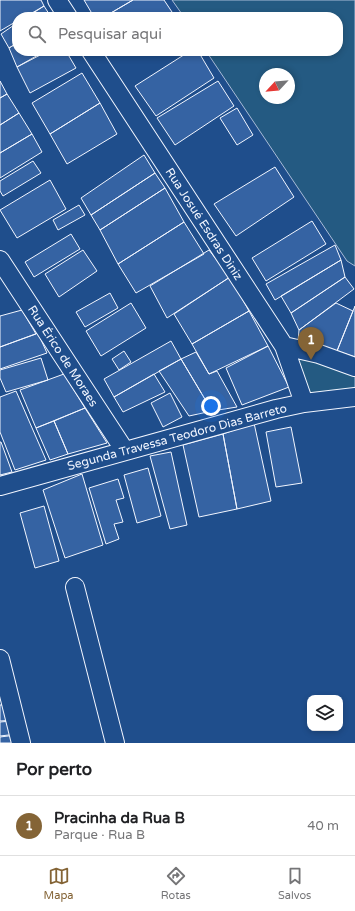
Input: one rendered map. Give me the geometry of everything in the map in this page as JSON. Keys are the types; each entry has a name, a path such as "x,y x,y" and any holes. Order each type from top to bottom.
{"street":[{"path":"57,0 65,12"},
{"name":"Rua Josué Esdras Diniz","path":"94,56 284,346 304,403"},
{"name":"Rua Érico de Moraes","path":"0,260 125,451"},
{"path":"284,346 319,354 355,367"},
{"name":"Segunda Travessa Teodoro Dias Barreto","path":"0,486 276,409 304,403 355,397"},
{"path":"75,587 115,743"},
{"path":"0,659 21,743"}],"shaded area":[{"path":"172,0 355,0 355,266 347,261 209,56 343,56 343,12 180,12"},
{"path":"293,348 355,372 355,392 309,395"}],"building":[{"path":"0,0 41,0 44,6 34,12 12,12 12,24 0,31"},
{"path":"84,0 133,0 113,12 91,12"},
{"path":"133,0 164,0 172,12 113,12"},
{"path":"44,6 48,12 35,12"},
{"path":"12,26 12,46 9,48 1,34"},
{"path":"12,46 12,55 9,48"},
{"path":"12,56 36,56 17,67"},
{"path":"38,56 69,56 76,68 30,93 17,67"},
{"path":"182,56 201,56 214,78 156,116 135,86"},
{"path":"82,73 100,103 50,134 32,103"},
{"path":"0,81 7,94 0,98"},
{"path":"218,81 234,106 175,145 157,118"},
{"path":"7,94 19,113 0,125 0,98"},
{"path":"100,103 117,134 67,164 50,134"},
{"path":"237,108 253,135 237,145 220,118"},
{"path":"19,113 32,134 0,153 0,125"},
{"path":"32,134 42,152 0,178 0,153"},
{"path":"144,155 155,173 91,215 81,198"},
{"path":"33,161 41,173 3,196 0,191 0,181"},
{"path":"275,167 294,197 236,236 214,204"},
{"path":"155,173 165,188 100,230 91,215"},
{"path":"50,180 66,209 17,238 0,210"},
{"path":"165,188 184,222 118,264 100,230"},
{"path":"79,205 85,215 58,230 53,220"},
{"path":"312,221 326,244 266,281 252,258"},
{"path":"184,222 204,254 136,293 118,264"},
{"path":"71,234 80,249 34,277 25,262"},
{"path":"335,245 341,260 275,300 266,284"},
{"path":"83,250 97,271 59,297 45,274"},
{"path":"209,250 230,277 167,318 150,286"},
{"path":"341,260 345,277 291,313 281,296"},
{"path":"230,277 249,311 192,344 174,314"},
{"path":"345,277 354,289 299,330 291,313"},
{"path":"110,293 118,308 85,327 76,312"},
{"path":"131,303 146,328 101,356 86,331"},
{"path":"336,303 353,311 337,351 298,341 299,330"},
{"path":"355,306 355,357 337,351"},
{"path":"22,310 36,334 0,347 0,316"},
{"path":"249,311 268,346 209,374 192,344"},
{"path":"38,333 47,353 0,369 0,347"},
{"path":"171,341 181,359 114,397 104,379"},
{"path":"268,346 289,387 242,405 226,368"},
{"path":"124,351 131,362 119,370 112,359"},
{"path":"196,352 209,374 217,371 237,407 212,411 181,359"},
{"path":"41,358 48,380 6,392 0,378 0,370"},
{"path":"181,359 212,411 189,416 159,371"},
{"path":"64,374 85,408 36,428 20,390"},
{"path":"154,374 165,392 123,412 114,397"},
{"path":"16,391 46,460 15,470 0,432 0,397"},
{"path":"170,393 182,417 163,427 151,403"},
{"path":"85,408 107,443 68,454 54,421"},
{"path":"54,421 68,454 50,460 36,428"},
{"path":"254,423 271,501 237,509 223,434"},
{"path":"291,427 302,483 276,487 266,432"},
{"path":"223,434 237,509 199,517 183,445"},
{"path":"0,442 12,472 0,475"},
{"path":"171,452 187,525 170,529 150,456"},
{"path":"148,468 161,516 137,523 124,475"},
{"path":"82,474 103,545 65,558 43,490"},
{"path":"118,479 124,498 116,500 123,522 114,524 119,539 106,544 89,488"},
{"path":"44,506 59,561 35,568 20,513"},
{"path":"9,704 14,720 0,721 0,705"},
{"path":"12,721 17,734 0,736 0,722"},
{"path":"16,735 19,743 0,743 0,737"}],"place":[{"name":"Pracinha da Rua B","path":"311,360"}]}
